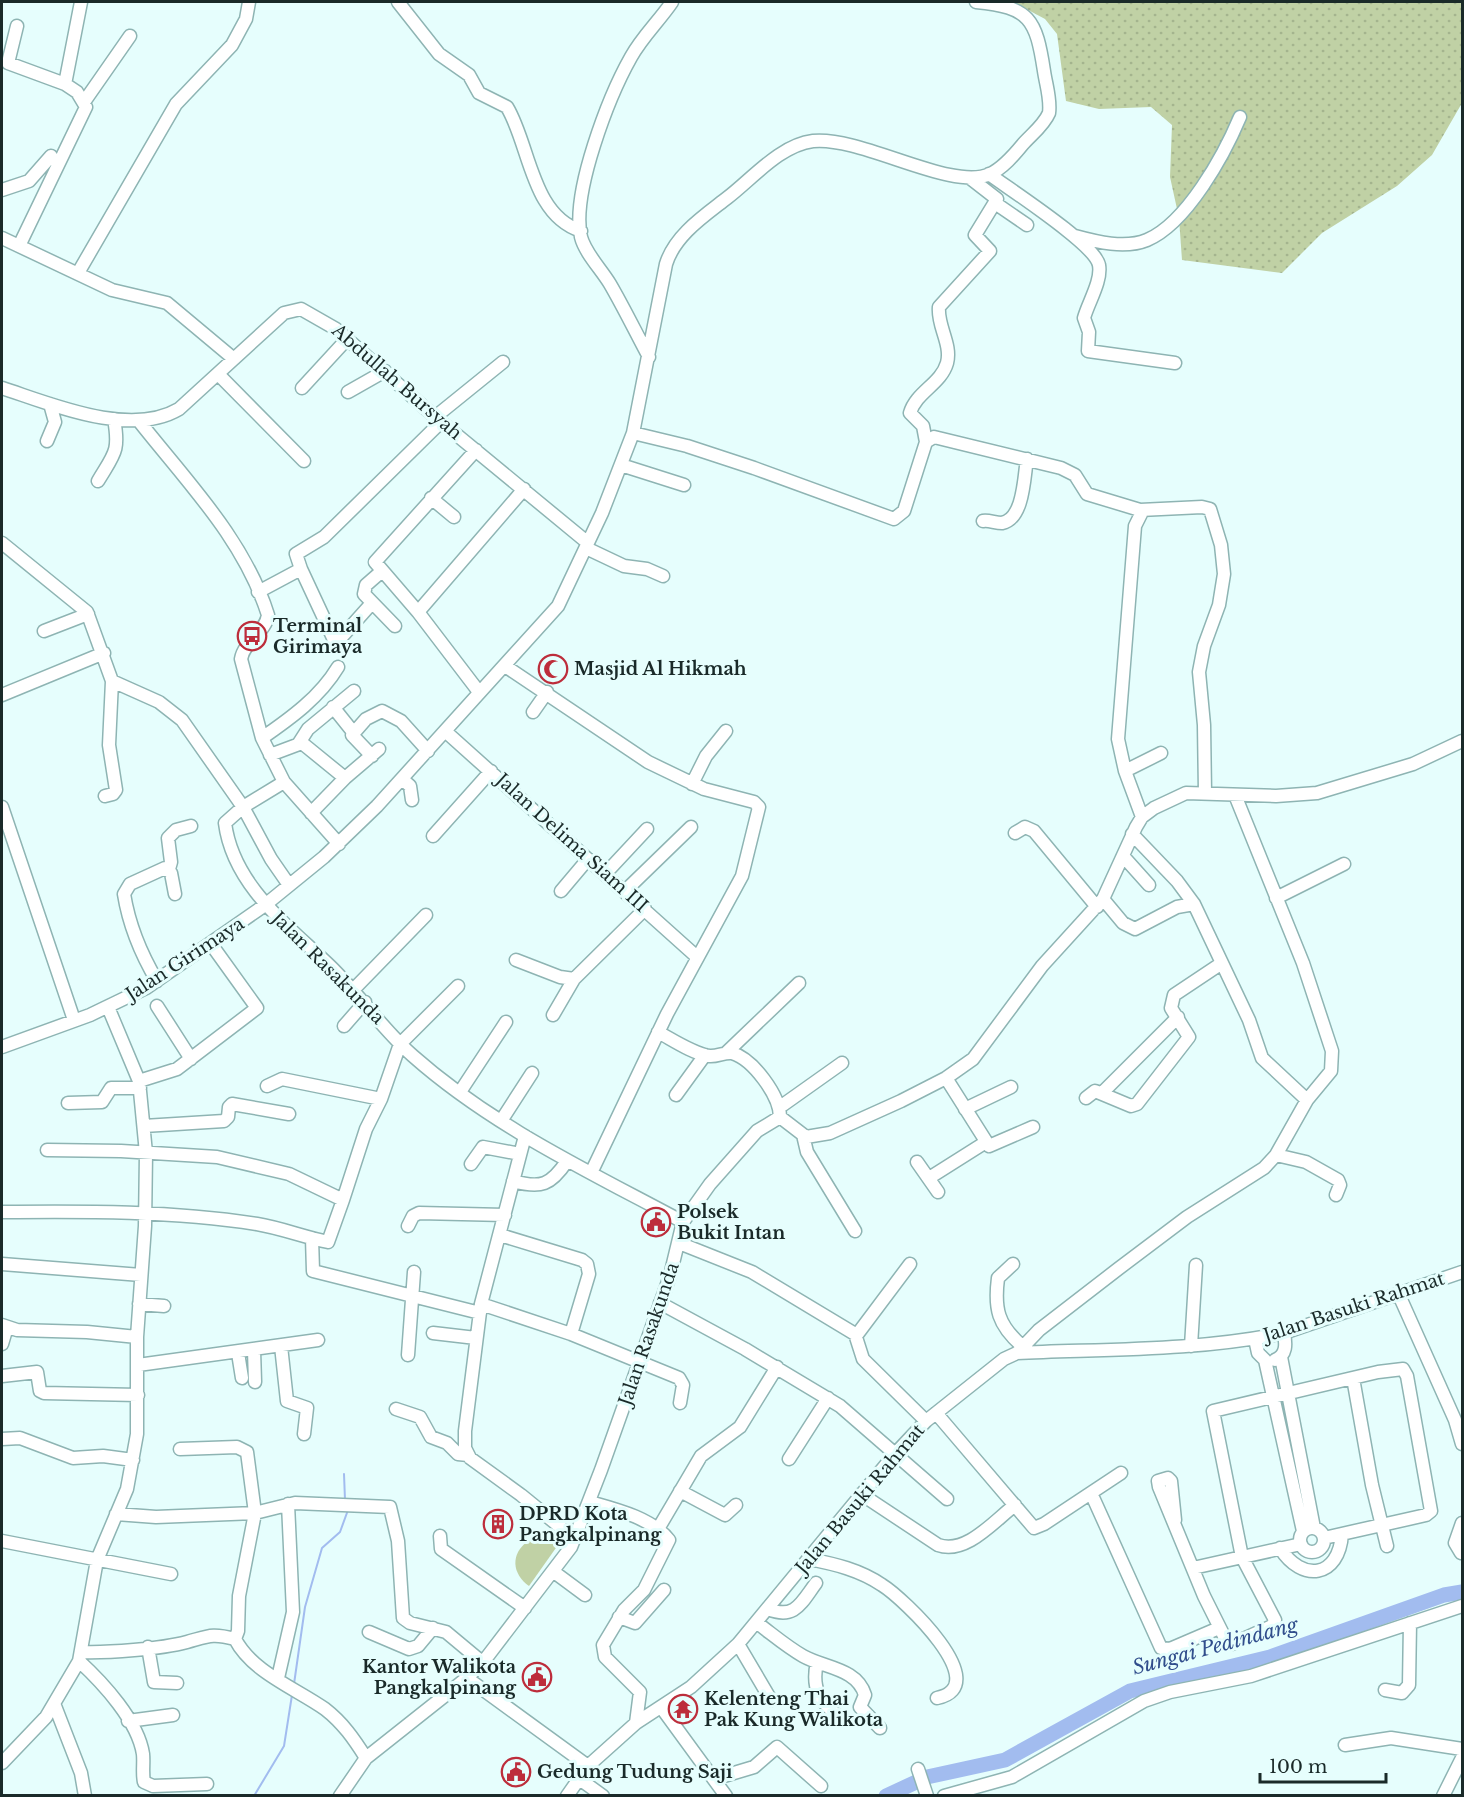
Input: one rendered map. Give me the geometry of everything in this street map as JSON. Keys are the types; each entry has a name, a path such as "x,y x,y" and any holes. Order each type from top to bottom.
{"street":[{"path":"65,84 81,2"},
{"path":"78,273 176,104 232,45 246,19 249,2"},
{"path":"398,2 439,54 469,75 479,93 507,107 524,144 541,194 571,227 581,231"},
{"path":"649,357 610,285 586,248 581,231 586,180 603,118 631,56 672,2"},
{"path":"970,178 989,174 1012,157 1046,120 1050,109 1039,39 1031,21 1010,7 976,2"},
{"path":"17,26 8,63 65,84 77,92 86,107 67,142 19,246"},
{"path":"84,102 130,36"},
{"path":"1071,234 1100,243 1116,244 1147,240 1159,233 1177,219 1211,172 1240,117"},
{"name":"Jalan Girimaya","path":"2,1047 108,1007 157,981 266,905 339,844 402,779 563,600 633,433 666,264 673,248 688,230 790,149 812,141 836,142 954,177 970,178"},
{"path":"2,190 29,181 51,156"},
{"path":"989,174 1071,234 1092,253 1100,267 1084,318 1089,332 1088,351 1175,363"},
{"path":"633,433 687,446 754,468 894,519 904,511 926,442 924,428 911,416 910,411 915,402 940,376 946,364 948,348 939,307 990,252 975,236 997,198 970,178"},
{"path":"995,203 1027,225"},
{"path":"2,238 112,290 169,305 234,359"},
{"name":"Abdullah Bursyah","path":"2,388 50,404 114,419 139,421 172,413 284,313 293,309 306,310 348,338 438,419 524,489 587,545 624,566 647,568 663,576"},
{"path":"302,388 348,338"},
{"path":"372,603 338,641 334,642 296,554 324,537 438,419 503,362"},
{"path":"348,392 385,371"},
{"path":"218,374 304,461"},
{"path":"47,441 55,422 50,404"},
{"path":"98,481 118,443 114,419"},
{"path":"139,421 221,522 240,554 258,592 268,618 242,653 241,667 262,738 284,782 339,844"},
{"path":"926,442 932,437 943,438 1072,472 1087,494 1143,510 1207,508 1212,512 1224,564 1223,589 1204,646 1199,672 1204,725 1205,793"},
{"path":"476,450 376,558 375,564 418,612 479,692"},
{"path":"983,521 1002,523 1013,517 1018,508 1027,459"},
{"path":"621,465 684,485"},
{"path":"418,612 524,489"},
{"path":"430,498 454,517"},
{"path":"1142,817 1125,771 1118,739 1118,719 1135,526 1143,510"},
{"path":"2,543 81,604 88,614 104,653 112,681 109,745 116,790 113,794 105,796"},
{"path":"258,592 301,569"},
{"path":"382,571 364,590 372,603 395,626"},
{"path":"44,631 88,614"},
{"path":"2,694 104,653"},
{"path":"505,666 547,692 631,752 692,784 718,794 754,802 759,807 742,876 658,1032 591,1173"},
{"path":"262,738 293,717 327,683 338,667"},
{"path":"112,681 159,702 176,714 243,807 271,859 289,885"},
{"path":"270,755 299,743 308,729 354,691"},
{"path":"533,712 547,692"},
{"path":"311,813 345,778 376,753 353,739 353,732 333,707"},
{"path":"353,732 370,716 386,711 401,721 428,750"},
{"name":"Jalan Delima Siam III","path":"445,731 697,957"},
{"path":"692,784 706,756 726,731"},
{"path":"658,1032 705,1055 726,1053 741,1058 764,1080 780,1112 804,1135 814,1137 830,1133 946,1078 969,1063 981,1051 1042,966 1100,903 1142,817 1180,795 1317,793 1413,764 1462,741"},
{"path":"299,743 310,747 345,778"},
{"path":"1125,771 1161,753"},
{"path":"433,836 491,771"},
{"path":"402,779 410,787 412,800"},
{"path":"243,807 284,782"},
{"path":"1013,1264 998,1278 996,1311 1019,1350 1118,1269 1187,1217 1254,1176 1276,1155 1307,1100 1331,1071 1332,1052 1303,963 1235,795"},
{"path":"2,807 74,1020"},
{"name":"Jalan Rasakunda","path":"243,807 226,821 228,841 237,864 266,905 365,1002 400,1044 459,1092 501,1121 567,1161 683,1222 679,1243 660,1303 575,1539 554,1572 482,1662 467,1678 366,1758 340,1796"},
{"path":"175,894 169,869 171,862 168,838 176,830 190,826"},
{"path":"625,891 691,827"},
{"path":"1015,833 1025,827 1034,831 1100,903 1123,923 1135,929 1177,907 1194,904"},
{"path":"605,874 647,829"},
{"path":"1132,834 1178,881 1194,904 1249,1020 1262,1058 1307,1100"},
{"path":"1122,856 1149,885"},
{"path":"561,891 588,859"},
{"path":"1276,898 1344,864"},
{"path":"157,981 143,958 124,894 130,884 162,868 169,869"},
{"path":"553,1015 574,980 645,909"},
{"path":"353,990 426,915"},
{"path":"68,1103 97,1103 104,1100 111,1088 139,1085 177,1069 257,1008 211,944"},
{"path":"516,960 574,980"},
{"path":"1086,1098 1093,1091 1103,1092 1131,1106 1137,1104 1189,1039 1189,1033 1170,1006 1174,995 1222,963"},
{"path":"726,1053 799,983"},
{"path":"2,1212 145,1214 259,1225 329,1241 366,1129 381,1099 400,1044 458,986"},
{"path":"344,1026 365,1002"},
{"path":"157,1006 191,1059"},
{"path":"2,1763 35,1731 55,1706 80,1656 97,1560 127,1489 133,1460 138,1395 137,1337 145,1214 146,1153 139,1085 108,1007"},
{"path":"1103,1092 1178,1017"},
{"path":"459,1092 506,1022"},
{"path":"676,1095 705,1055"},
{"path":"683,1222 710,1184 757,1131 842,1064"},
{"path":"501,1121 532,1073"},
{"path":"946,1078 986,1143 993,1146 1033,1127"},
{"path":"267,1086 282,1079 381,1099"},
{"path":"965,1109 1011,1087"},
{"path":"144,1126 190,1121 224,1121 228,1117 229,1107 232,1104 289,1114"},
{"path":"804,1135 807,1152 855,1231"},
{"path":"525,1136 481,1309 465,1431 465,1448 468,1455 575,1539"},
{"path":"929,1178 986,1143"},
{"path":"471,1164 483,1147 520,1154"},
{"path":"47,1150 217,1158 289,1174 343,1200"},
{"path":"1276,1155 1306,1162 1338,1180 1340,1185 1336,1195"},
{"path":"513,1181 532,1185 546,1183 556,1176 567,1161"},
{"path":"917,1162 938,1192"},
{"path":"408,1226 413,1216 419,1213 505,1215"},
{"path":"500,1235 582,1260 587,1264 590,1274 571,1335"},
{"path":"312,1238 313,1271 413,1296 481,1309 571,1335 682,1380 680,1403"},
{"path":"679,1243 752,1272 856,1336 863,1359 931,1417 1036,1528 1121,1473"},
{"path":"2,1264 141,1275"},
{"path":"856,1336 910,1264"},
{"path":"1191,1346 1196,1265"},
{"path":"408,1355 414,1272"},
{"name":"Jalan Basuki Rahmat","path":"567,1796 588,1766 636,1722 691,1687 738,1644 894,1455 931,1417 987,1371 1019,1350 1191,1346 1255,1339 1284,1332 1462,1272"},
{"path":"1398,1294 1455,1420 1462,1444"},
{"path":"660,1303 777,1367 828,1398 947,1499"},
{"path":"139,1304 164,1306"},
{"path":"2,1344 4,1326 17,1330 87,1332 137,1337"},
{"path":"1193,1568 1280,1548 1306,1534 1321,1531 1324,1543 1318,1551 1308,1551 1306,1534 1289,1394 1281,1357 1286,1346 1284,1332"},
{"path":"433,1333 476,1338"},
{"path":"1255,1339 1258,1353 1264,1360 1306,1534"},
{"path":"138,1365 238,1353 318,1340"},
{"path":"281,1346 287,1401 307,1408 304,1434"},
{"path":"254,1350 255,1382"},
{"path":"238,1353 242,1378"},
{"path":"1264,1360 1281,1357"},
{"path":"2,1367 2,1376 37,1372 40,1391 44,1393 138,1395"},
{"path":"658,1529 701,1456 740,1426 777,1367"},
{"path":"1175,1520 1193,1568 1227,1642 1232,1644 1275,1624 1242,1557 1212,1414 1214,1410 1272,1396 1400,1369 1407,1376 1431,1511 1426,1515 1324,1538"},
{"path":"1353,1378 1372,1485 1387,1546"},
{"path":"789,1459 828,1398"},
{"path":"396,1409 420,1417 431,1437 447,1443 458,1454 468,1455"},
{"path":"2,1439 20,1438 74,1458 103,1456 133,1460"},
{"path":"180,1449 237,1447 246,1450 255,1513 239,1596 236,1639 248,1659 301,1693 349,1730 366,1758"},
{"path":"680,1491 723,1515 731,1512 736,1505"},
{"path":"1091,1493 1161,1648 1170,1649 1219,1628"},
{"path":"861,1494 938,1545 950,1549 962,1546 1015,1506"},
{"path":"590,1502 626,1513 658,1529 668,1538 669,1544 644,1590 619,1617 603,1645 602,1652 640,1692 636,1722"},
{"path":"116,1514 156,1517 255,1513 288,1504 390,1507 394,1515 399,1552 402,1615 407,1622 451,1634 482,1662"},
{"path":"278,1677 293,1612 288,1504"},
{"path":"1461,1553 1455,1543 1462,1523"},
{"path":"1280,1548 1294,1565 1307,1571 1322,1570 1335,1559 1342,1534"},
{"path":"2,1541 171,1574"},
{"path":"439,1545 525,1608"},
{"path":"809,1559 851,1568 868,1576 897,1595 920,1616 942,1646 956,1676 952,1691 947,1696 937,1698"},
{"path":"554,1572 585,1595"},
{"path":"768,1609 781,1614 789,1612 799,1606 816,1583"},
{"path":"619,1617 635,1623 664,1590"},
{"path":"944,1796 1012,1777 1144,1701 1170,1692 1251,1676 1462,1606"},
{"path":"757,1623 817,1662 836,1668 854,1679 865,1695 860,1707 879,1728"},
{"path":"1385,1690 1401,1693 1409,1685 1410,1623"},
{"path":"369,1632 410,1649 418,1646 433,1628"},
{"path":"80,1656 187,1642 216,1634 236,1639"},
{"path":"738,1644 771,1700"},
{"path":"148,1647 154,1682 177,1683"},
{"path":"80,1656 110,1692 128,1720 143,1754 144,1782 153,1786 189,1790 207,1784"},
{"path":"817,1662 814,1682 820,1701 841,1718"},
{"path":"467,1678 588,1766"},
{"path":"55,1706 81,1773 85,1796"},
{"path":"661,1707 726,1796"},
{"path":"128,1720 173,1715"},
{"path":"1345,1745 1391,1738 1462,1749"},
{"path":"714,1779 754,1767 777,1747 820,1786"},
{"path":"1443,1796 1462,1758"},
{"path":"918,1769 926,1792"},
{"path":"578,1778 603,1796"}],"green space":[{"path":"1013,2 1462,2 1462,103 1432,155 1397,186 1322,233 1282,273 1182,260 1179,218 1170,177 1172,125 1151,107 1099,109 1066,101 1057,34 1045,19"},
{"path":"545,1538 558,1545 529,1586 516,1570 518,1552 528,1541"}],"waterway":[{"path":"344,1474 345,1500"},
{"path":"294,1684 305,1607 322,1548 340,1532 348,1510"},
{"name":"Sungai Pedindang","path":"886,1796 927,1777 1005,1760 1130,1691 1270,1657 1444,1595 1462,1592"},
{"path":"254,1796 284,1746 292,1695"}],"place":[{"name":"Terminal Girimaya","path":"252,636"},
{"name":"Masjid Al Hikmah","path":"553,669"},
{"name":"Polsek Bukit Intan","path":"656,1222"},
{"name":"DPRD Kota Pangkalpinang","path":"498,1524"},
{"name":"Kantor Walikota Pangkalpinang","path":"537,1677"},
{"name":"Kelenteng Thai Pak Kung Walikota","path":"683,1709"},
{"name":"Gedung Tudung Saji","path":"516,1772"}]}
